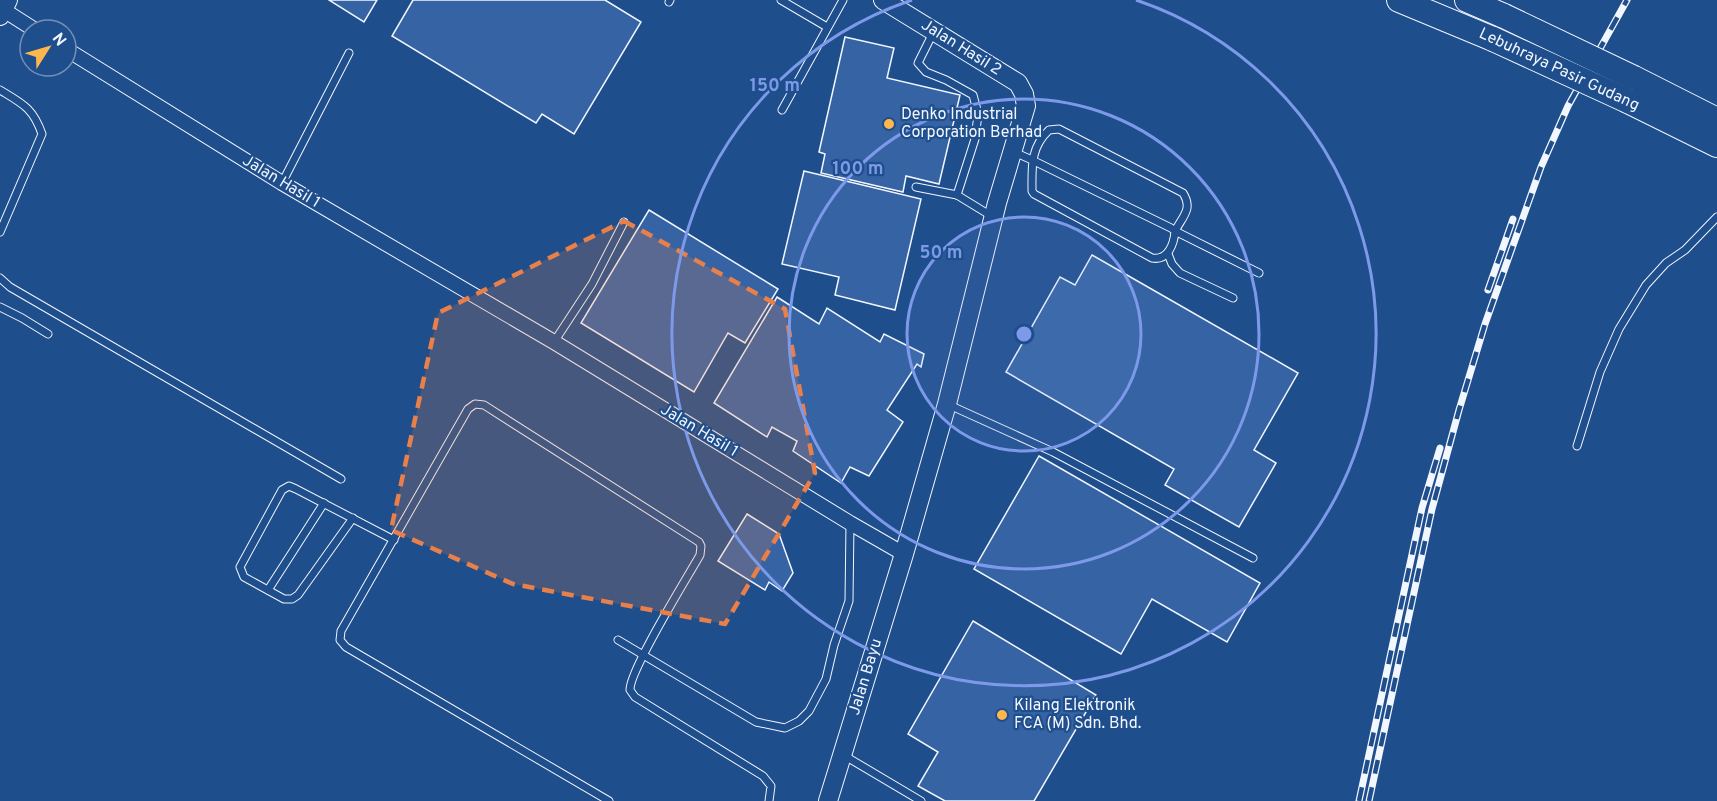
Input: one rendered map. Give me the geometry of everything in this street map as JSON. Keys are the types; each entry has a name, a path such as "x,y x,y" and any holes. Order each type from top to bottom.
{"highway":[{"name":"Lebuhraya Pasir Gudang","path":"1399,0 1493,39 1628,101 1717,146"},
{"name":"Lebuhraya Pasir Gudang","path":"1467,0 1634,78 1717,120"}],"street":[{"name":"Jalan Hasil 2","path":"883,0 1018,83 1024,94 1026,106 1012,152"},
{"path":"3,8 18,18"},
{"name":"Jalan Hasil 1","path":"78,56 282,183 554,342 904,554"},
{"path":"904,554 947,404 1012,152"},
{"name":"Jalan Bayu","path":"828,801 904,554"}],"lane":[{"path":"781,0 827,27"},
{"path":"782,110 843,0"},
{"path":"934,31 918,63 926,72 973,95 978,114 975,139 957,195"},
{"path":"282,183 349,53"},
{"path":"0,90 24,104 37,118 42,134 0,232"},
{"path":"1168,254 1160,258 1152,258 1036,197 1032,191 1032,160 1035,150 1049,130 1059,129 1183,193 1188,202 1188,209 1174,231 1168,254 1172,264 1180,273 1233,298"},
{"path":"1012,152 1259,273"},
{"path":"916,188 957,195 994,218"},
{"path":"1577,446 1600,372 1619,329 1646,285 1666,263 1685,250 1717,217"},
{"path":"554,342 592,284 624,222"},
{"path":"0,278 10,287 341,479"},
{"path":"0,307 48,334"},
{"path":"609,801 342,644 340,640 341,631 393,540 468,409 475,404 484,405 699,542 700,555 644,655 631,682 630,690 632,694 763,776 771,786 769,801"},
{"path":"947,404 1053,452 1253,558"},
{"path":"352,518 292,599 284,599 244,577 240,567 282,490 289,486 324,503 352,518 393,540"},
{"path":"268,590 324,503"},
{"path":"618,640 756,722 785,728 799,721 809,711 826,679 834,645 849,601 850,523"},
{"path":"843,754 921,801"}],"highlighted area":[{"path":"624,221 785,309 815,473 725,624 513,584 391,530 438,313"}],"building":[{"path":"329,0 377,0 364,22"},
{"path":"413,0 605,0 641,22 574,134 542,114 536,123 392,36"},
{"name":"Denko Industrial Corporation Berhad","path":"845,37 894,48 887,78 960,95 939,184 906,176 903,192 821,173 825,154 819,152"},
{"path":"804,171 921,199 895,310 835,295 839,277 782,264"},
{"path":"649,210 778,289 745,343 728,333 694,392 581,323"},
{"path":"1092,255 1298,373 1254,450 1276,463 1239,527 1165,485 1174,469 1006,372 1060,277 1075,285"},
{"path":"777,297 819,324 827,308 880,342 884,334 924,354 921,367 917,364 887,410 903,422 869,476 850,467 841,483 793,451 797,441 772,427 767,437 714,403"},
{"path":"1039,456 1260,583 1227,642 1152,599 1121,654 974,569"},
{"path":"747,514 779,534 793,573 782,591 769,582 765,590 718,561"},
{"name":"Kilang Elektronik FCA (M) Sdn. Bhd.","path":"973,621 1096,695 1034,801 945,801 918,786 938,752 908,734"}],"railway":[{"path":"1369,801 1432,509 1485,324 1541,167 1568,106 1627,0"},
{"path":"1488,290 1513,219"},
{"path":"1359,801 1422,508 1440,448"}],"place":[{"name":"Denko Industrial Corporation Berhad","path":"889,124"},
{"name":"Kilang Elektronik FCA (M) Sdn. Bhd.","path":"1002,715"}]}
